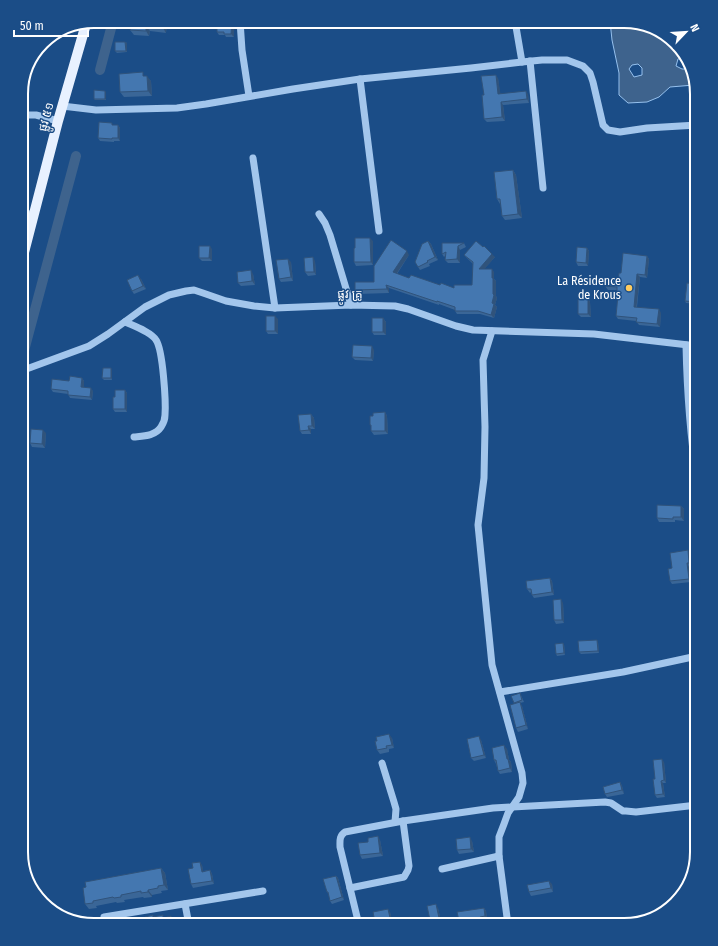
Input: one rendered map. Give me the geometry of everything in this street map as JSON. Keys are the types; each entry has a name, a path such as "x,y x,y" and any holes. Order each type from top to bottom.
{"main road":[{"name":"ផ្លូវ ៥១","path":"28,235 53,120 62,106 85,29"}],"street":[{"path":"240,28 242,50 249,96"},
{"path":"516,28 522,62"},
{"path":"62,106 96,110 177,108 360,79 530,61 567,60 583,66 590,74 604,125 608,130 620,132 647,128 690,125"},
{"path":"530,61 543,188"},
{"path":"360,79 379,231"},
{"path":"28,115 36,115 53,120"},
{"path":"253,158 275,308"},
{"path":"28,214 33,215"},
{"path":"319,214 326,223 351,305"},
{"name":"ផ្លូវ គ្រូ","path":"28,369 89,346 145,307 169,295 186,290 199,291 226,301 240,304 275,308 351,305 395,306 473,330 594,334 690,345"},
{"path":"125,322 154,337 158,341 160,346 164,386 165,417 162,426 156,433 134,437"},
{"path":"492,331 482,360 485,427 484,478 478,525 492,665 522,773 523,783 519,796 512,806 499,837 499,856 507,918"},
{"path":"686,345 690,427"},
{"path":"500,692 623,672 690,658"},
{"path":"382,763 396,809 395,822"},
{"path":"357,918 340,847 340,836 349,831 470,810 512,806 550,806 605,802 616,805 623,811 636,812 690,806"},
{"path":"350,888 404,876 409,866 403,821"},
{"path":"442,869 499,856"},
{"path":"104,917 263,891"},
{"path":"185,904 188,918"}],"water":[{"path":"611,28 637,29 657,37 666,43 666,52 675,52 679,57 676,66 684,69 689,85 670,87 659,97 647,102 628,103 619,95 619,73","holes":["638,64 642,68 642,75 634,77 629,69 632,65"]}],"building":[{"path":"130,28 146,28 146,31 130,30"},
{"path":"217,28 231,28 231,34 217,32"},
{"path":"115,42 125,42 126,51 115,51"},
{"path":"143,72 143,76 147,76 148,91 120,92 119,74"},
{"path":"496,75 498,94 526,91 527,99 501,102 502,117 484,119 482,95 484,95 481,76"},
{"path":"94,90 105,91 105,99 94,99"},
{"path":"99,122 118,125 118,138 98,138"},
{"path":"513,170 518,214 502,216 500,199 497,199 494,172"},
{"path":"355,238 370,238 371,262 354,262"},
{"path":"391,240 407,251 393,272 409,278 411,275 454,288 454,285 472,285 473,262 464,255 476,241 483,247 484,246 492,254 479,269 492,269 494,295 492,303 494,304 491,315 478,311 455,311 455,307 386,285 387,289 355,290 355,282 374,282 374,266"},
{"path":"428,241 435,257 418,267 415,262 422,244"},
{"path":"442,243 464,243 458,246 457,259 445,260 446,252 442,254"},
{"path":"199,246 210,246 209,258 199,258"},
{"path":"577,247 587,248 586,263 576,262"},
{"path":"623,253 647,256 645,275 637,274 634,307 659,309 657,324 636,322 637,318 616,316 618,295 617,287 605,286 606,279 618,280 619,273 621,273"},
{"path":"313,257 314,272 305,272 304,258"},
{"path":"288,259 291,277 279,279 276,260"},
{"path":"251,270 252,281 238,283 237,272"},
{"path":"138,275 143,286 132,291 127,280"},
{"path":"687,283 690,283 690,301 685,301"},
{"path":"588,298 588,314 578,314 578,299"},
{"path":"266,316 275,316 275,331 266,331"},
{"path":"372,318 383,318 383,332 372,332"},
{"path":"353,345 372,346 371,358 352,357"},
{"path":"103,368 111,368 111,378 102,378"},
{"path":"70,376 82,378 81,387 91,388 90,397 68,395 68,391 51,389 52,379 69,381"},
{"path":"115,390 125,390 125,409 113,409 113,397 115,397"},
{"path":"385,412 385,431 371,431 370,416 373,416 373,413"},
{"path":"311,414 312,426 308,426 309,430 300,431 298,415"},
{"path":"31,429 43,430 42,444 30,443"},
{"path":"657,505 681,506 681,517 673,517 673,519 657,518"},
{"path":"688,550 689,563 687,563 689,579 670,581 668,569 672,568 670,553"},
{"path":"550,578 552,592 532,595 531,589 527,589 526,581"},
{"path":"561,599 562,620 554,620 553,600"},
{"path":"597,640 598,651 579,652 578,641"},
{"path":"563,643 564,653 556,654 555,644"},
{"path":"520,693 522,700 514,703 511,696"},
{"path":"520,702 526,725 516,728 510,705"},
{"path":"389,734 392,745 386,746 387,748 377,750 375,741 377,741 376,737"},
{"path":"479,736 484,755 471,758 467,739"},
{"path":"504,745 510,768 498,771 492,748"},
{"path":"662,759 664,780 661,781 663,794 655,795 653,760"},
{"path":"620,782 622,790 605,794 603,787"},
{"path":"378,836 380,853 360,855 358,843 368,842 368,838"},
{"path":"470,837 471,849 457,850 456,839"},
{"path":"200,862 202,872 210,870 212,881 191,884 188,869 193,868 192,863"},
{"path":"161,868 164,885 158,886 158,888 148,890 148,892 141,893 141,891 121,895 121,897 113,897 85,904 83,888 86,887 85,882"},
{"path":"336,876 342,897 330,901 323,879"},
{"path":"549,881 551,888 529,892 527,885"},
{"path":"436,904 439,918 430,918 427,906"},
{"path":"484,908 485,916 480,918 458,918 457,912"},
{"path":"388,909 390,918 374,918 373,912"},
{"path":"153,915 153,917 163,915 163,918 145,917"}],"waterway":[{"path":"100,70 111,28"},
{"path":"28,336 76,156"}],"place":[{"name":"La Résidence de Krous","path":"629,288"}]}
